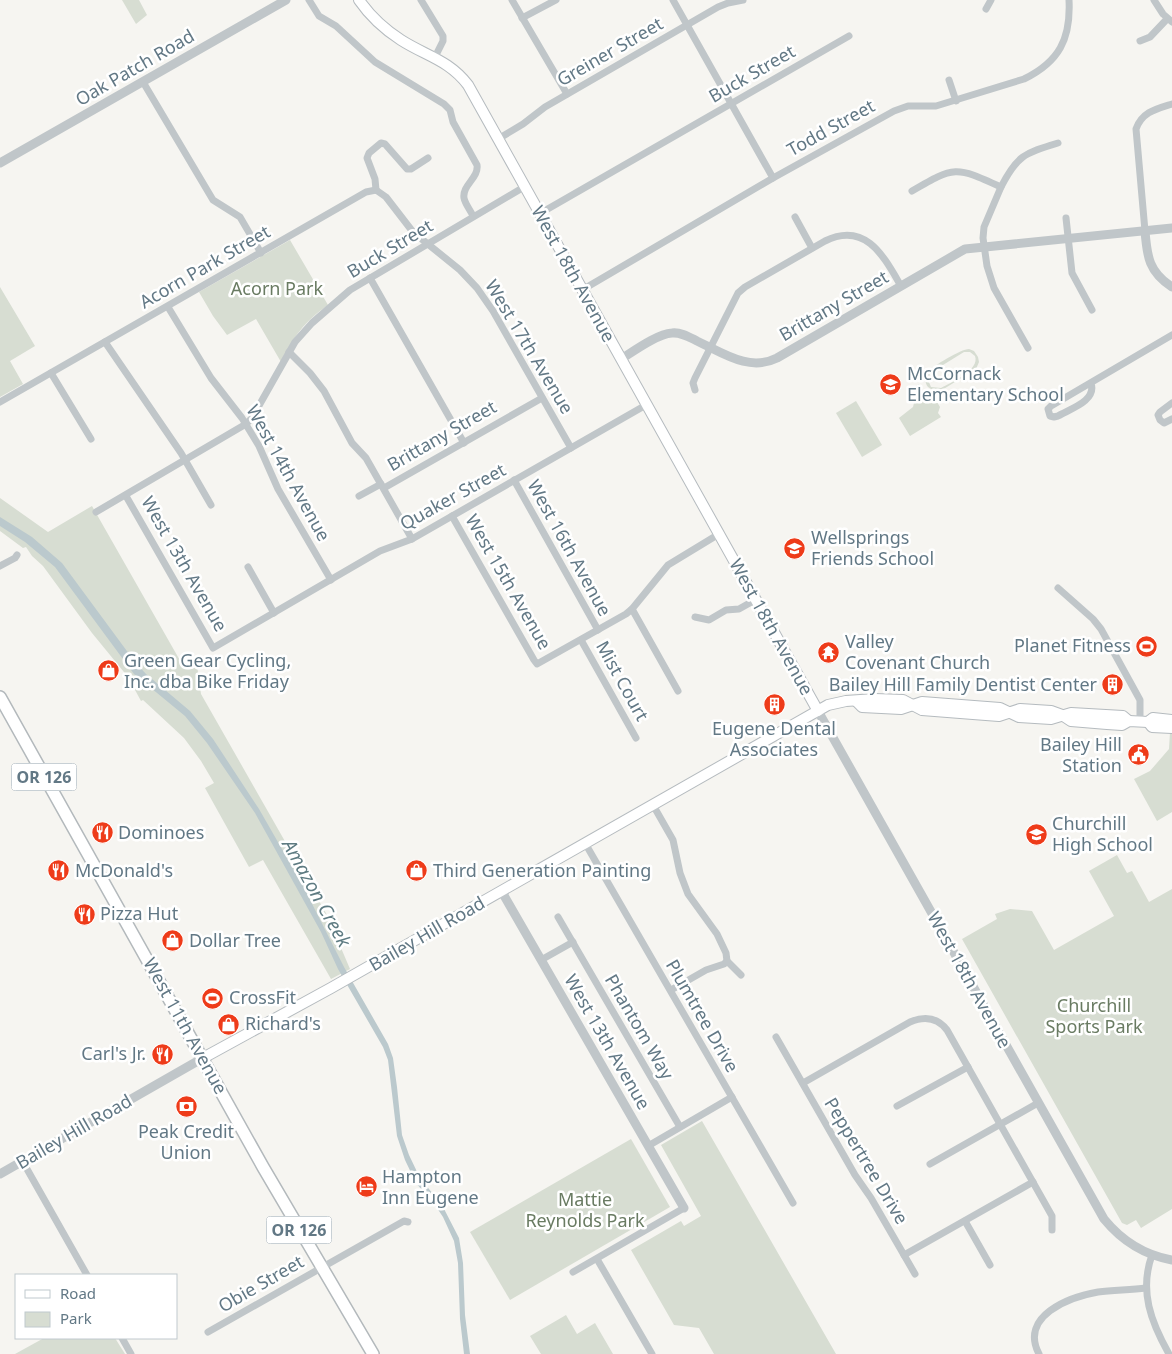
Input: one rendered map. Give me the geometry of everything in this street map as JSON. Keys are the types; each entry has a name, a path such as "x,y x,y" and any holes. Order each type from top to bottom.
{"main road":[{"name":"West 18th Avenue","path":"358,0 392,34 435,57 462,78 818,711"},
{"name":"West 11th Avenue","path":"0,697 263,1167 373,1354"},
{"name":"Bailey Hill Road","path":"203,1058 334,987 818,711 838,702 856,700 862,707 901,709 912,705 922,710 999,716 1007,712 1019,717 1050,719 1062,715 1071,721 1122,725 1129,721 1144,722 1153,718 1172,720"},
{"name":"Bailey Hill Road","path":"1144,722 1152,727 1172,728"}],"street":[{"name":"Oak Patch Road","path":"0,163 286,0"},
{"path":"309,0 319,16 336,26 371,59 444,104 450,110 453,122 477,165 477,173 464,195 465,201 474,216"},
{"path":"420,0 442,36 443,41 435,57"},
{"path":"512,0 567,94"},
{"path":"522,18 556,0"},
{"path":"673,0 773,178"},
{"name":"Greiner Street","path":"498,139 520,127 545,107 724,4 743,0"},
{"path":"986,9 991,0"},
{"name":"Todd Street","path":"582,290 773,178 899,108 913,106 932,107 1024,79 1050,62 1062,45 1068,33 1070,17 1069,0"},
{"path":"1140,41 1150,37 1170,20 1154,0"},
{"name":"Buck Street","path":"539,214 849,36"},
{"path":"949,80 956,100"},
{"path":"143,82 214,202 240,218 261,253"},
{"path":"1172,104 1146,114 1139,121 1136,129 1145,231 1150,264 1160,278 1172,287"},
{"path":"1028,348 989,276 983,232 985,223 1011,168 1024,155 1058,142"},
{"path":"376,190 375,179 368,162 369,153 384,143 408,169 428,158"},
{"path":"912,192 939,176 957,171 968,172 1001,187"},
{"name":"Buck Street","path":"96,512 246,424 252,418 289,352 302,334 350,290 524,187"},
{"name":"Acorn Park Street","path":"0,402 366,192 376,190"},
{"name":"West 17th Avenue","path":"376,190 386,197 408,227 426,244 460,270 477,288 494,311 571,448"},
{"path":"795,217 812,248"},
{"path":"1066,218 1072,273 1092,310"},
{"name":"Brittany Street","path":"621,359 671,333 682,334 742,362 755,364 769,361 961,250 1172,228"},
{"path":"695,390 694,380 733,300 740,291 828,239 839,236 863,239 872,244 882,254 901,286"},
{"path":"370,278 464,443"},
{"name":"West 14th Avenue","path":"168,306 211,378 246,424 259,446 278,489 331,580"},
{"path":"1091,382 1092,391 1088,398 1054,418 1050,416 1048,409 1051,406 1091,382 1172,335"},
{"path":"105,342 185,460 211,504"},
{"path":"289,352 319,384 352,443 365,455 412,539"},
{"path":"51,373 91,439"},
{"name":"Brittany Street","path":"360,496 383,486 464,443 542,398"},
{"path":"1172,403 1158,415 1164,423 1172,419"},
{"name":"Quaker Street","path":"213,648 383,549 412,539 646,405"},
{"name":"West 16th Avenue","path":"514,480 598,630"},
{"name":"West 13th Avenue","path":"126,496 213,648"},
{"name":"West 15th Avenue","path":"452,516 537,664 581,640"},
{"path":"581,640 632,610 668,565 719,534"},
{"path":"0,566 17,555"},
{"path":"248,568 274,613"},
{"path":"1058,588 1093,619 1101,629 1140,700 1144,722"},
{"path":"695,617 709,620 726,610 739,609 756,600"},
{"path":"632,610 678,691"},
{"name":"Mist Court","path":"581,640 636,738"},
{"name":"West 18th Avenue","path":"818,711 1104,1219 1122,1238 1140,1250 1172,1260"},
{"path":"653,805 673,840 681,878 688,894 717,934 726,953 727,961 741,975"},
{"name":"Plumtree Drive","path":"585,843 793,1203"},
{"name":"West 13th Avenue","path":"502,892 684,1208"},
{"name":"Phantom Way","path":"558,917 680,1127"},
{"path":"541,960 573,942"},
{"path":"671,990 706,970 724,964 727,961"},
{"path":"803,1083 910,1022 923,1018 935,1020 943,1025 1001,1124 1052,1216 1052,1230"},
{"name":"Peppertree Drive","path":"776,1037 855,1175 869,1194 915,1274"},
{"name":"Bailey Hill Road","path":"0,1174 203,1058"},
{"path":"898,1106 968,1067"},
{"path":"648,1146 732,1097"},
{"path":"930,1164 1038,1103"},
{"path":"23,1162 86,1274"},
{"path":"904,1255 1033,1182"},
{"path":"573,1272 684,1208"},
{"name":"Obie Street","path":"208,1332 404,1220 408,1222"},
{"path":"965,1221 990,1265"},
{"path":"1152,1255 1147,1272 1147,1302 1153,1324 1170,1354"},
{"path":"597,1259 652,1354"},
{"path":"1039,1354 1034,1341 1034,1330 1048,1312 1071,1300 1091,1294 1146,1288"},
{"path":"123,1339 131,1354"}],"green space":[{"path":"122,0 139,0 147,15 136,24"},
{"name":"Acorn Park","path":"290,240 328,305 312,317 300,330 281,362 256,319 227,335 199,292"},
{"path":"0,287 35,346 10,361 23,384 0,397"},
{"path":"965,350 974,351 978,357 979,362 976,369 942,390 934,391 928,387 925,380 928,372 947,358","holes":["964,352 970,352 975,356 975,361 969,371 941,388 931,387 928,380 930,373"]},
{"path":"919,384 929,401 937,402 940,407 938,413 941,417 910,436 899,418 913,407 915,399 910,389"},
{"path":"856,401 882,445 862,457 836,413"},
{"path":"0,498 48,532 92,506 182,664 194,659 197,665 201,694 327,915 350,969 331,979 263,860 249,867 205,788 214,783 201,761 184,738 143,700 141,701 128,677 92,633 43,566 32,556 26,547 23,548 0,531"},
{"path":"1170,732 1172,732 1172,812 1157,821 1134,779 1150,771 1169,749"},
{"name":"Churchill Sports Park","path":"1117,855 1127,873 1132,871 1149,902 1172,889 1172,1209 1141,1228 1136,1220 1127,1225 1122,1223 962,939 997,919 995,914 1010,909 1032,911 1054,950 1114,916 1089,871"},
{"path":"702,1121 836,1354 714,1354 699,1328 674,1325 631,1250 681,1221 684,1226 701,1216 661,1145"},
{"name":"Mattie Reynolds Park","path":"631,1139 670,1207 510,1300 470,1232"},
{"path":"566,1315 577,1334 595,1323 613,1354 541,1354 530,1336"},
{"path":"42,1339 116,1339 125,1354 15,1354"}],"shaded area":[{"path":"0,517 32,537 62,563 135,662 146,674 190,711 213,739 259,809 302,884 344,967 388,1044 393,1058 402,1135 409,1155 420,1178 442,1205 459,1238 463,1263 465,1315 470,1354 464,1354 460,1319 458,1263 454,1241 443,1217 416,1183 405,1160 397,1136 388,1060 383,1047 338,969 321,932 255,813 207,743 185,716 134,674 55,567 25,542 0,526"}],"place":[{"name":"McCornack Elementary School","path":"891,384"},
{"name":"Wellsprings Friends School","path":"795,548"},
{"name":"Planet Fitness","path":"1147,646"},
{"name":"Valley Covenant Church","path":"829,652"},
{"name":"Green Gear Cycling, Inc. dba Bike Friday","path":"108,671"},
{"name":"Bailey Hill Family Dentist Center","path":"1113,685"},
{"name":"Eugene Dental Associates","path":"774,704"},
{"name":"Bailey Hill Station","path":"1138,755"},
{"name":"Dominoes","path":"102,833"},
{"name":"Churchill High School","path":"1036,834"},
{"name":"McDonald's","path":"59,871"},
{"name":"Third Generation Painting","path":"417,871"},
{"name":"Pizza Hut","path":"84,914"},
{"name":"Dollar Tree","path":"173,941"},
{"name":"CrossFit","path":"213,998"},
{"name":"Richard's","path":"229,1024"},
{"name":"Carl's Jr.","path":"162,1054"},
{"name":"Peak Credit Union","path":"186,1107"},
{"name":"Hampton Inn Eugene","path":"366,1187"}],"water label":[{"name":"Amazon Creek","path":"317,893"}]}
